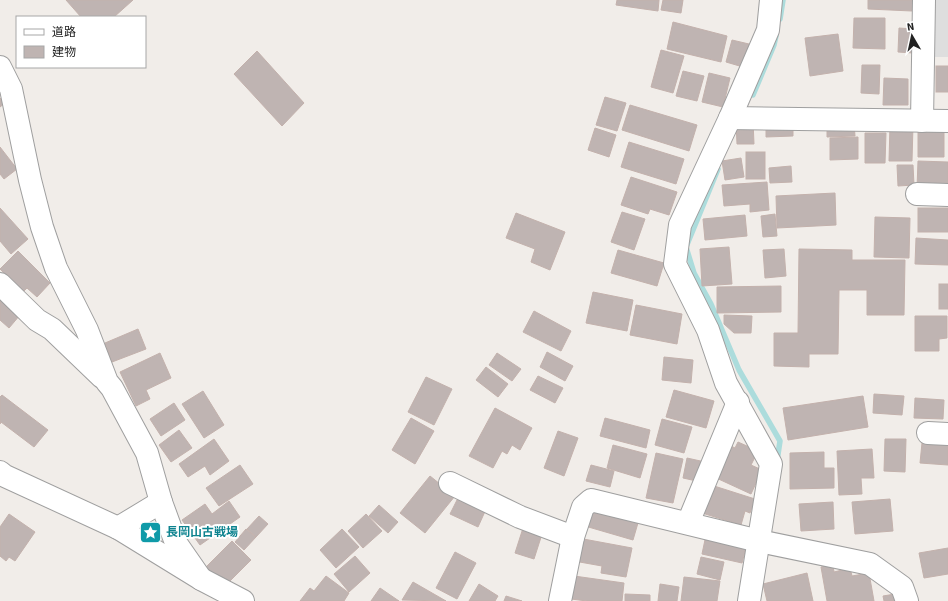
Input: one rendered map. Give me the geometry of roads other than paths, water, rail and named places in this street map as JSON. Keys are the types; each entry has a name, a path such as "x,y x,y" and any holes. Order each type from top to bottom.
{"lane":[{"path":"749,601 771,464 726,382 708,330 675,264 680,225 730,118 768,30 771,0"},
{"path":"922,121 924,0"},
{"path":"0,67 11,89 30,180 44,234 56,268 87,330 107,382"},
{"path":"730,118 948,122"},
{"path":"917,194 948,195"},
{"path":"0,284 37,320 52,329 112,388 147,452 161,502 176,542 201,579"},
{"path":"688,523 738,402"},
{"path":"0,472 5,476 118,528 201,579 243,601"},
{"path":"450,483 520,517 573,537"},
{"path":"560,601 573,537 583,506 591,500 759,541 870,564 902,588 907,601"},
{"path":"118,528 161,502"}],"waterway":[{"path":"780,19 783,0"},
{"path":"753,95 774,45 776,36"},
{"path":"718,169 686,247 694,273 711,304 739,370 780,441 777,461"}],"place":[{"name":"長岡山古戦場","path":"151,532"}]}
